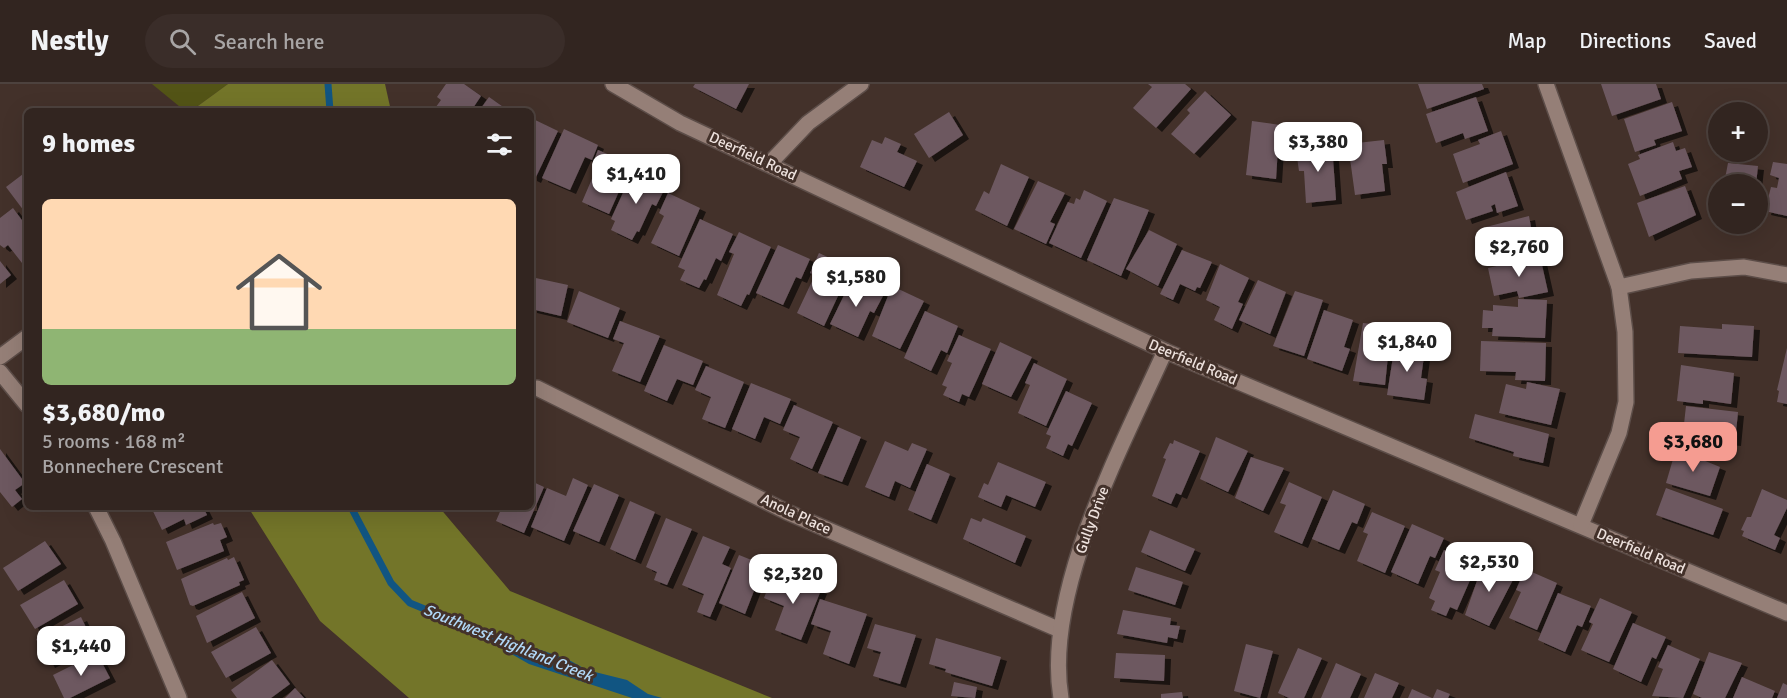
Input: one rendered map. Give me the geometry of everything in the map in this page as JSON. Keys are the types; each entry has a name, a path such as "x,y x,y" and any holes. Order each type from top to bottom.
{"street":[{"name":"Deerfield Road","path":"613,84 680,123 770,163 1165,351 1787,613"},
{"path":"770,163 807,123 861,84"},
{"path":"1546,84 1619,287 1625,332 1626,402 1619,433 1581,525"},
{"path":"1619,287 1691,271 1744,267 1787,275"},
{"path":"0,357 24,339"},
{"name":"Gully Drive","path":"1061,698 1060,630 1086,531 1165,351"},
{"path":"0,372 24,401"},
{"name":"Anola Place","path":"537,388 787,512 1060,630"},
{"path":"98,510 114,541 179,698"}],"shaded area":[{"path":"152,84 228,84 195,108 181,108"},
{"path":"228,84 385,84 390,108 195,108"},
{"path":"250,510 442,510 510,591 772,698 409,698 320,621"}],"water":[{"name":"Southwest Highland Creek","path":"510,639 569,660 587,670 627,680 648,694 662,698 632,698 529,664 501,648 502,641"}],"building":[{"path":"446,84 464,84 481,96 473,108 435,108 441,100 437,97"},
{"path":"695,84 749,84 736,109 693,87"},
{"path":"1148,84 1185,84 1191,89 1156,128 1133,108 1152,87"},
{"path":"1418,84 1482,84 1484,89 1427,109"},
{"path":"1601,84 1656,84 1661,99 1612,116"},
{"path":"1205,91 1231,115 1194,154 1171,134 1190,113 1187,110"},
{"path":"489,97 505,108 481,108"},
{"path":"1476,97 1488,131 1465,139 1463,133 1436,143 1426,114"},
{"path":"1672,102 1682,131 1654,140 1656,145 1635,152 1624,119"},
{"path":"949,112 963,135 929,158 914,134"},
{"path":"534,119 558,131 534,178"},
{"path":"1252,121 1287,126 1284,148 1278,147 1276,179 1246,175"},
{"path":"564,129 598,145 592,160 585,157 570,190 542,178"},
{"path":"1501,131 1513,164 1463,183 1453,154 1480,144 1478,140"},
{"path":"885,137 901,144 897,152 917,161 904,187 860,167 872,140 882,144"},
{"path":"1384,140 1387,164 1382,164 1385,191 1355,195 1348,144"},
{"path":"1673,142 1676,151 1685,148 1692,167 1679,171 1682,179 1640,196 1628,164 1640,159 1638,155"},
{"path":"1332,145 1336,200 1306,203 1304,171 1299,171 1296,150"},
{"path":"598,150 631,164 609,214 582,202 597,167 592,165"},
{"path":"1773,162 1787,164 1787,216 1768,212 1771,187 1777,188 1779,178 1770,175"},
{"path":"1728,163 1758,166 1757,174 1726,174"},
{"path":"1001,164 1029,177 1007,226 975,210 984,191 989,194"},
{"path":"633,171 666,186 656,206 652,204 639,232 637,231 632,240 611,230 615,221 611,219"},
{"path":"1506,172 1518,206 1497,213 1495,204 1491,206 1493,211 1466,220 1456,192"},
{"path":"24,173 24,211 6,187"},
{"path":"1038,181 1065,193 1050,222 1055,224 1046,244 1014,229"},
{"path":"1685,186 1696,215 1649,237 1637,203"},
{"path":"1084,190 1107,201 1081,258 1049,243 1068,202 1074,204 1076,198 1080,200"},
{"path":"668,193 700,208 679,256 651,243 664,216 659,213"},
{"path":"1114,198 1149,210 1121,276 1087,260"},
{"path":"13,208 24,223 24,261 22,263 8,245 4,248 0,245 0,218"},
{"path":"1529,216 1535,250 1492,257 1486,227"},
{"path":"700,219 733,234 721,261 716,258 706,280 704,279 699,288 680,280 685,270 678,267"},
{"path":"1149,230 1177,244 1158,286 1126,269"},
{"path":"739,232 771,247 749,295 747,294 741,306 717,295 734,254 729,252"},
{"path":"778,245 810,259 801,279 796,277 783,305 756,293"},
{"path":"1182,250 1212,262 1200,288 1197,287 1195,291 1180,284 1173,300 1160,294"},
{"path":"819,253 851,268 824,326 797,313 815,275 810,273"},
{"path":"1540,256 1548,292 1519,298 1517,291 1494,296 1488,268"},
{"path":"0,261 11,275 0,284"},
{"path":"1220,264 1249,278 1238,302 1243,304 1232,329 1214,320 1220,307 1206,300"},
{"path":"534,278 568,285 561,316 534,310"},
{"path":"852,279 884,294 874,313 870,311 858,337 830,324"},
{"path":"1258,280 1286,292 1270,334 1239,320"},
{"path":"892,286 924,301 900,349 872,336"},
{"path":"579,291 620,308 608,338 567,322"},
{"path":"1295,291 1323,300 1304,356 1273,346"},
{"path":"1518,299 1547,300 1545,338 1492,336 1493,328 1482,328 1483,310 1493,311 1493,305 1518,307"},
{"path":"1324,310 1353,320 1344,347 1350,349 1342,371 1307,359"},
{"path":"925,311 958,326 947,353 941,350 931,371 904,358"},
{"path":"620,321 660,336 640,382 612,371 624,343 613,339"},
{"path":"1363,323 1391,326 1385,385 1353,381"},
{"path":"1722,324 1754,326 1752,357 1678,353 1680,326 1722,329"},
{"path":"959,335 991,349 969,397 962,394 959,402 943,395 947,387 942,385 952,363 947,361"},
{"path":"1481,341 1546,343 1545,381 1515,380 1516,372 1480,371"},
{"path":"1000,342 1032,357 1011,397 982,384"},
{"path":"1395,344 1425,349 1421,378 1427,379 1424,400 1387,395"},
{"path":"664,345 703,361 693,385 677,379 667,401 644,391"},
{"path":"1787,348 1787,404 1777,402 1779,391 1777,390"},
{"path":"1034,363 1067,379 1046,426 1018,413 1030,385 1025,383"},
{"path":"1681,365 1734,373 1731,404 1703,400 1703,404 1677,401"},
{"path":"706,366 744,382 725,428 702,419 711,397 695,390"},
{"path":"1527,382 1560,389 1551,425 1499,413 1506,384 1526,389"},
{"path":"751,383 791,399 780,424 764,417 755,439 732,429"},
{"path":"1066,391 1092,403 1072,446 1068,444 1063,456 1046,448 1051,436 1046,434"},
{"path":"794,405 833,422 812,469 790,459 800,437 783,430"},
{"path":"1686,406 1738,412 1735,442 1705,439 1705,445 1682,442"},
{"path":"1475,414 1549,434 1543,463 1513,456 1514,452 1469,438"},
{"path":"838,427 861,437 842,482 818,473"},
{"path":"1216,437 1248,451 1228,492 1200,479"},
{"path":"1174,440 1200,451 1181,495 1176,493 1171,504 1152,496 1166,459 1163,458 1170,443 1173,444"},
{"path":"885,441 908,451 912,443 927,449 910,488 895,481 889,497 865,487"},
{"path":"0,449 24,484 15,490 22,499 12,507 0,492"},
{"path":"1676,449 1720,467 1710,496 1666,483"},
{"path":"1251,457 1284,468 1263,511 1235,498"},
{"path":"998,462 1046,482 1035,507 1006,495 1001,507 978,497 984,483 988,485"},
{"path":"927,464 950,474 931,520 908,510"},
{"path":"573,478 588,485 564,541 531,527 547,488 566,496"},
{"path":"534,482 544,487 534,510"},
{"path":"1289,482 1322,497 1302,544 1274,532 1286,505 1280,503"},
{"path":"594,484 619,495 599,542 573,531"},
{"path":"1666,488 1723,509 1713,535 1656,515"},
{"path":"1762,489 1787,500 1787,508 1774,535 1780,538 1775,550 1742,536 1744,531 1741,530 1747,517 1751,517"},
{"path":"1333,490 1365,504 1357,524 1352,522 1339,550 1312,539"},
{"path":"630,501 655,512 635,560 610,549"},
{"path":"152,510 204,510 207,515 186,525 184,519 162,530"},
{"path":"501,510 534,510 524,533 496,521"},
{"path":"1372,512 1405,526 1385,573 1357,561 1368,534 1363,532"},
{"path":"666,518 692,529 667,585 654,580 657,572 646,567"},
{"path":"971,518 981,522 983,518 1026,536 1015,563 963,539"},
{"path":"213,523 214,525 221,523 227,537 220,540 224,551 177,570 166,542"},
{"path":"1412,524 1444,538 1435,558 1430,556 1418,584 1391,572"},
{"path":"1150,530 1195,549 1185,571 1141,552"},
{"path":"703,536 730,547 722,564 731,568 710,617 697,612 704,594 682,585"},
{"path":"45,541 61,564 18,591 3,568"},
{"path":"1444,550 1477,564 1457,610 1450,607 1446,616 1431,610 1435,601 1429,598 1440,572 1435,570"},
{"path":"739,555 764,565 745,614 719,603"},
{"path":"234,557 244,580 239,582 240,585 193,606 190,605 181,579"},
{"path":"1484,561 1503,570 1504,566 1517,572 1489,626 1465,615"},
{"path":"1136,567 1183,582 1175,605 1128,590"},
{"path":"1525,569 1557,583 1537,630 1509,618 1521,592 1516,590"},
{"path":"773,574 821,590 801,640 775,630 784,606 764,598"},
{"path":"64,580 78,604 35,629 20,605"},
{"path":"242,592 255,618 207,643 196,616"},
{"path":"1558,593 1591,606 1582,627 1577,625 1565,652 1538,640"},
{"path":"1600,598 1632,612 1609,662 1581,650 1593,624 1589,622"},
{"path":"820,599 867,614 849,664 823,654 831,631 811,624"},
{"path":"1123,610 1171,618 1170,625 1180,626 1177,639 1168,637 1167,643 1117,634"},
{"path":"81,617 93,642 49,664 36,639"},
{"path":"1633,623 1666,637 1656,659 1652,657 1641,682 1613,669"},
{"path":"875,624 916,635 900,684 873,676 881,652 867,648"},
{"path":"256,627 271,653 226,678 211,652"},
{"path":"936,638 1001,657 992,686 945,672 946,669 929,664"},
{"path":"1246,644 1273,651 1260,698 1234,691"},
{"path":"1668,645 1700,659 1683,698 1652,696 1663,669 1658,667"},
{"path":"1298,648 1322,658 1304,698 1289,698 1278,693"},
{"path":"1709,652 1742,663 1725,698 1702,698 1693,694"},
{"path":"97,653 110,678 70,698 64,698 53,675"},
{"path":"1116,653 1165,655 1164,681 1114,678"},
{"path":"272,660 290,684 271,698 237,698 231,690"},
{"path":"1336,663 1361,674 1350,698 1321,698"},
{"path":"1375,673 1399,683 1392,698 1364,698"},
{"path":"1742,677 1775,691 1772,698 1733,698"},
{"path":"954,682 977,687 975,698 951,696"},
{"path":"1783,683 1787,685 1787,698 1777,698"},
{"path":"295,688 304,698 285,698"},
{"path":"1412,689 1432,698 1408,698"},
{"path":"1437,689 1450,694 1448,698 1433,698"},
{"path":"1182,692 1183,698 1161,698 1161,694"}],"waterway":[{"name":"Southwest Highland Creek","path":"328,84 330,108"},
{"name":"Southwest Highland Creek","path":"353,510 391,583 410,603 502,641"}]}
